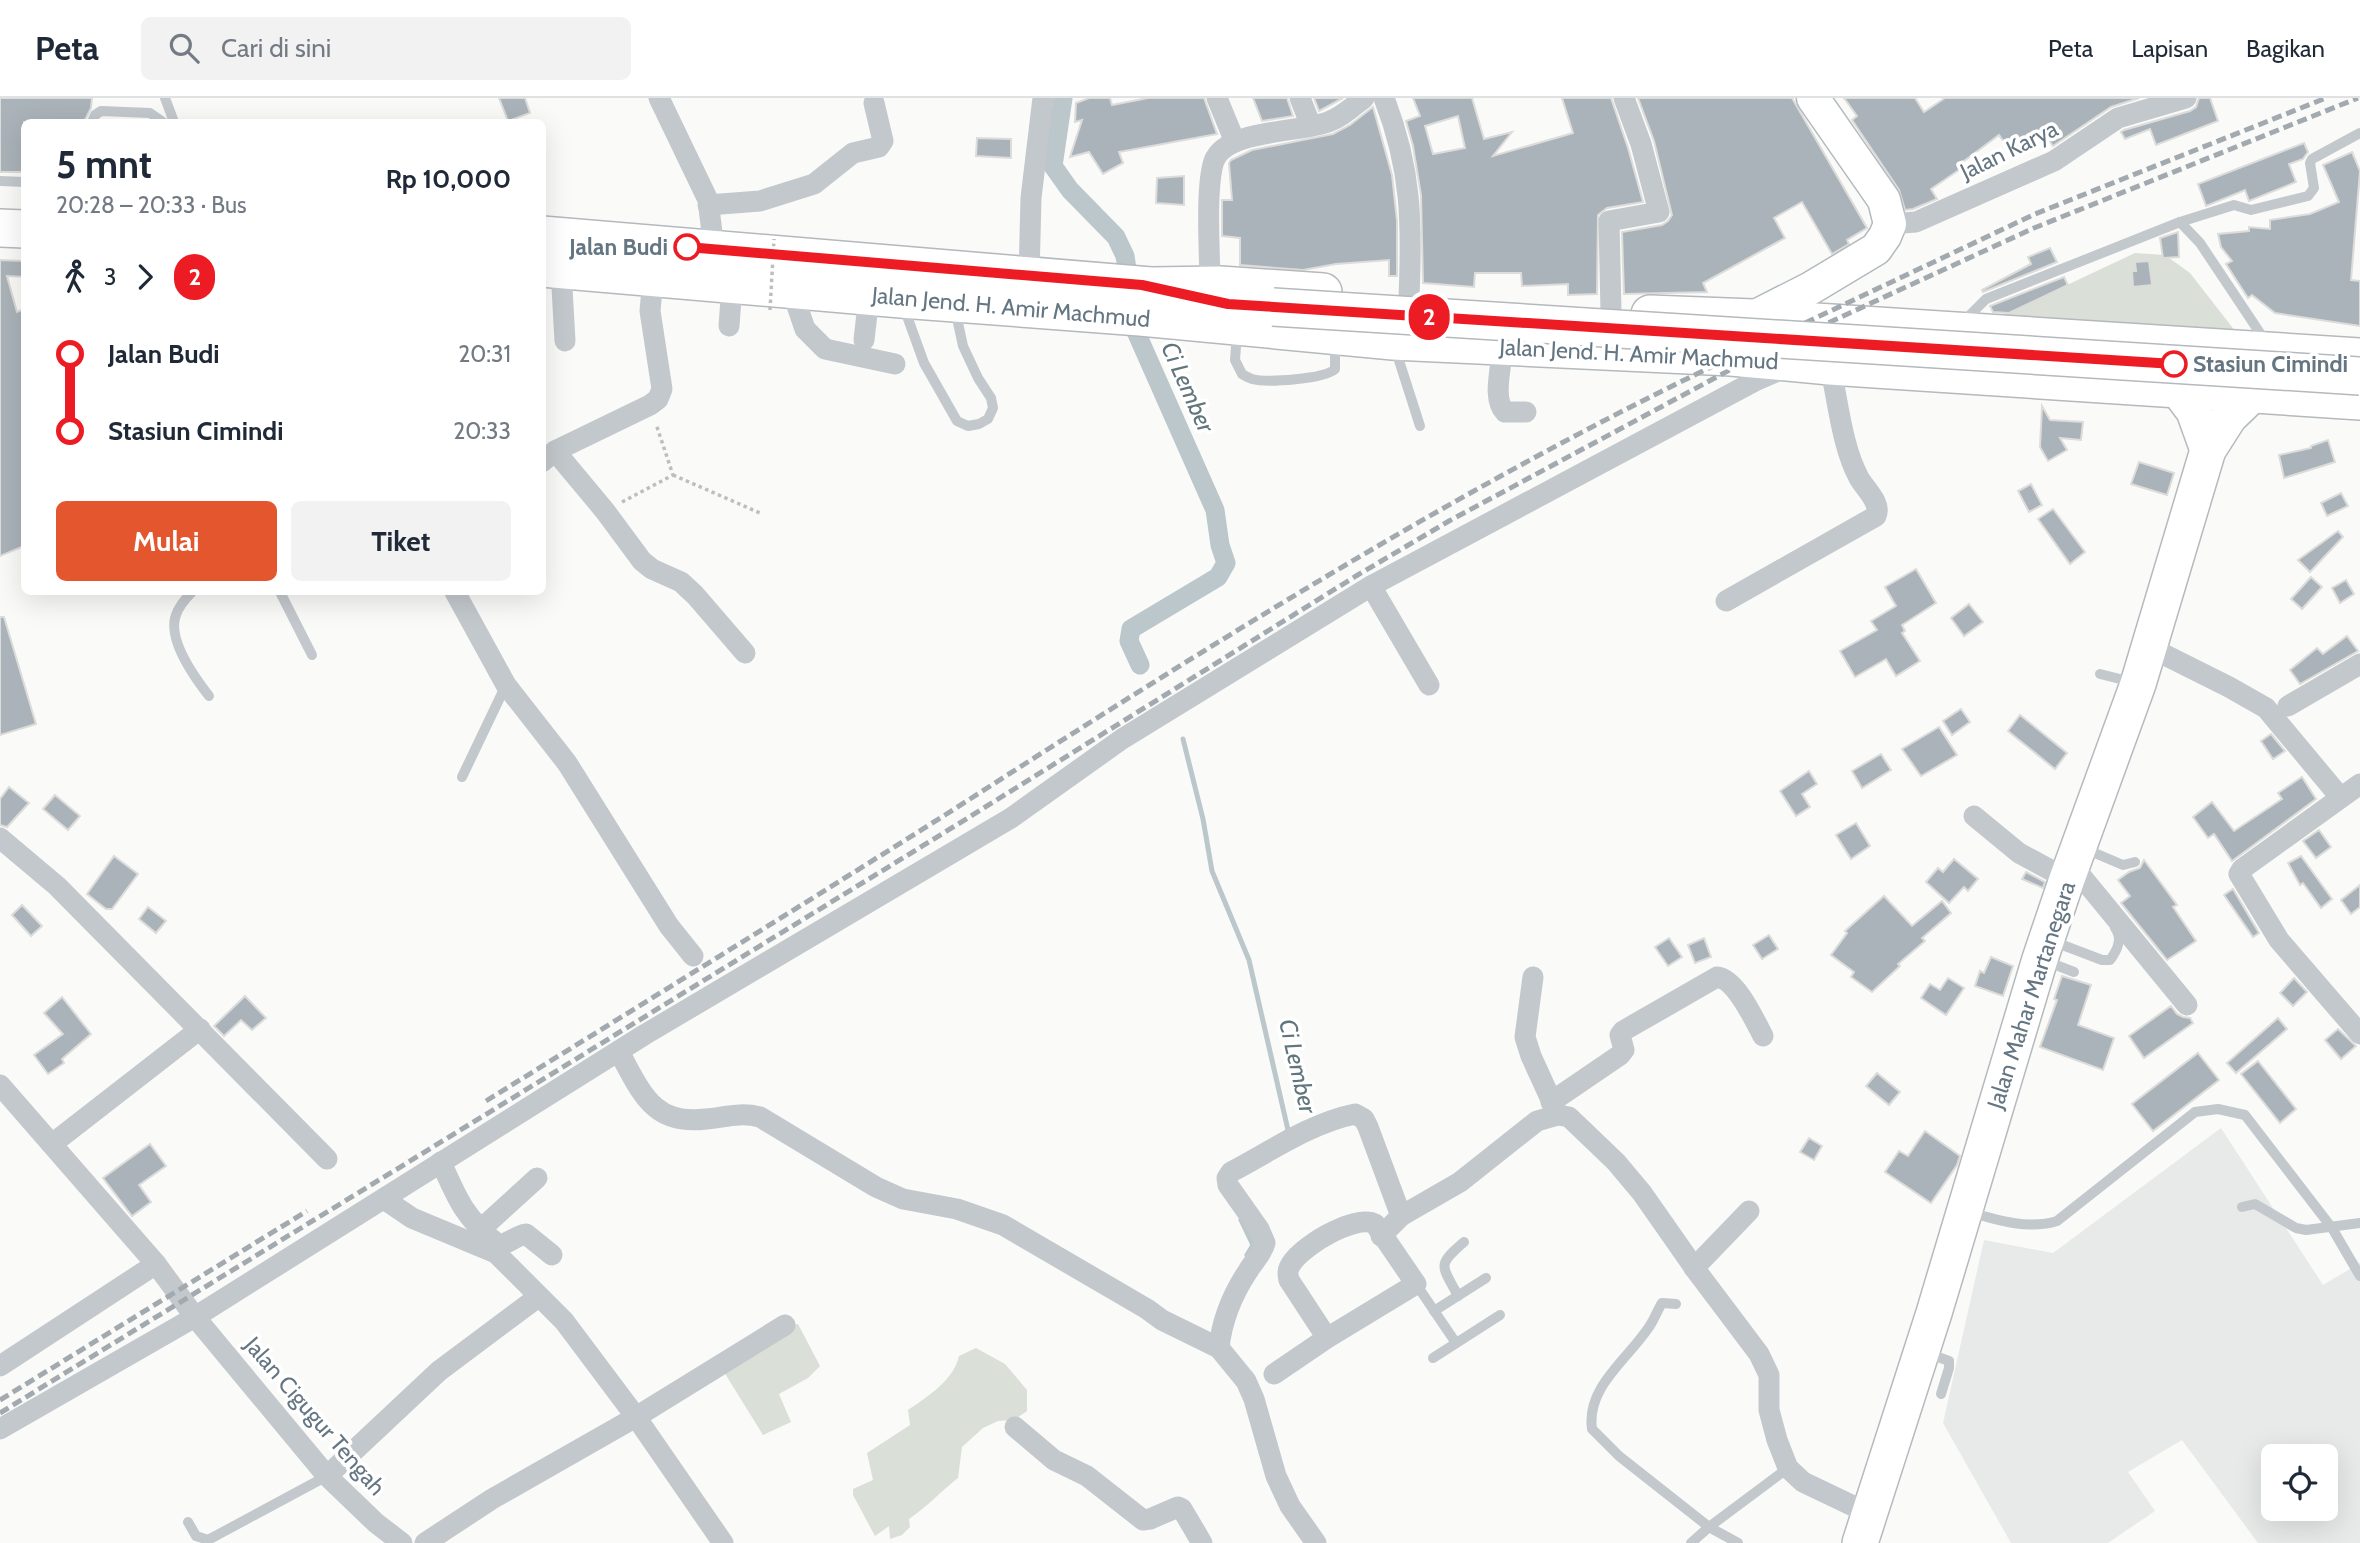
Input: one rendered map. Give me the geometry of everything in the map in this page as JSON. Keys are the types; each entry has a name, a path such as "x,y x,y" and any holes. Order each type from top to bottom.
{"highway":[{"path":"0,204 21,205"},
{"path":"0,228 21,229"},
{"name":"Jalan Jend. H. Amir Machmud","path":"546,235 1029,277 1133,301 1226,306 1335,337 1661,354 2360,401"},
{"name":"Jalan Jend. H. Amir Machmud","path":"552,269 732,285 781,299 885,298 954,303 1133,301 1226,306 1409,298 2360,357"},
{"path":"1226,306 2360,376"},
{"path":"1610,352 1611,312"},
{"path":"1951,374 1954,331"}],"main road":[{"path":"1661,354 1753,318 1811,288 1876,249 1885,236 1890,224 1884,200 1813,98"},
{"path":"2176,387 2194,411 2208,450"},
{"name":"Jalan Mahar Martanegara","path":"1865,1528 1922,1351 2044,949 2138,684 2208,450 2228,417 2254,393"}],"street":[{"path":"659,98 708,205 714,249"},
{"path":"1029,277 1031,198 1043,98"},
{"path":"1217,98 1236,142"},
{"path":"1300,98 1311,126"},
{"path":"1226,306 1210,202 1213,166 1218,154 1236,142 1326,123 1364,98"},
{"path":"1384,98 1407,172 1412,225 1409,298"},
{"path":"1611,312 1609,221 1659,212 1642,145 1625,98"},
{"name":"Jalan Karya","path":"1890,224 1916,222 2054,162 2118,118 2122,106 2186,98"},
{"path":"708,205 760,201 814,184 853,153 879,146 883,141 874,103"},
{"path":"552,269 565,341"},
{"path":"653,278 650,311 662,389 657,399 549,456 605,511 642,561 652,569 681,582 744,653"},
{"path":"729,326 732,285"},
{"path":"864,340 885,298"},
{"path":"781,299 825,349 895,364"},
{"path":"1503,346 1498,389 1500,407 1505,412 1526,412"},
{"path":"0,1429 195,1317 619,1052 1011,818 1122,740 1371,586 1755,381 1814,364 1850,458 1877,506 1876,516 1726,601"},
{"path":"1371,586 1429,685"},
{"path":"458,595 506,685 567,763 669,926 693,956"},
{"path":"2149,647 2266,708 2340,797"},
{"path":"2288,706 2360,664"},
{"path":"2360,784 2242,869 2239,874 2279,940 2360,1034"},
{"path":"1974,816 2020,853 2073,863 2187,1005"},
{"path":"0,838 57,886 327,1159"},
{"path":"1533,977 1525,1037 1555,1108 1576,1123 1616,1162 1642,1193 1759,1354 1769,1375 1769,1410 1788,1468 1865,1528"},
{"path":"1381,1236 1401,1216 1460,1182 1620,1055 1624,1050 1620,1035 1623,1031 1717,977 1729,981 1763,1036"},
{"path":"52,1144 200,1029"},
{"path":"619,1052 648,1103 670,1116 689,1121 741,1113 760,1117 876,1187 903,1199 957,1209 1003,1225 1162,1320 1212,1345 1245,1381 1254,1399 1276,1476 1290,1506 1316,1543"},
{"name":"Jalan Cigugur Tengah","path":"0,1085 156,1264 195,1317 327,1476 376,1523 402,1543"},
{"path":"1212,1345 1230,1302 1265,1243 1259,1229 1228,1185 1227,1178 1231,1172 1314,1128 1355,1114 1364,1119 1368,1127 1401,1216"},
{"path":"441,1162 458,1203 499,1245 526,1234 552,1255"},
{"path":"481,1229 537,1178"},
{"path":"384,1199 412,1218 496,1253 564,1321 636,1417 723,1543"},
{"path":"1694,1268 1749,1211"},
{"path":"1274,1374 1416,1283 1375,1224 1367,1220 1350,1223 1307,1247 1290,1265 1289,1279 1327,1338"},
{"path":"0,1366 156,1264"},
{"path":"327,1476 439,1371 538,1297"},
{"path":"425,1543 492,1499 636,1417 785,1325"},
{"path":"1015,1427 1055,1460 1087,1476 1143,1520 1150,1520 1178,1507 1182,1508 1202,1543"}],"lane":[{"path":"165,98 173,119"},
{"path":"93,119 95,114 101,111 150,113 159,119"},
{"path":"1954,331 1986,299 2180,222 2234,205 2251,210 2308,196 2314,188 2310,163 2312,159 2360,134"},
{"path":"0,181 21,182"},
{"path":"2180,222 2200,243 2272,351"},
{"path":"885,298 957,421 968,426 988,419 993,408 991,398 978,378 964,346 954,303"},
{"path":"1226,306 1236,360 1242,374 1253,379 1319,377 1330,374 1335,369 1335,337"},
{"path":"1393,341 1420,426"},
{"path":"190,595 176,615 174,626 180,648 194,676 209,696"},
{"path":"281,595 312,655"},
{"path":"2100,674 2138,684"},
{"path":"462,777 506,685"},
{"path":"2073,863 2123,865 2135,862"},
{"path":"2044,949 2110,960 2117,948 2118,932 2073,863"},
{"path":"2044,949 2074,972"},
{"path":"1964,1210 2011,1222 2043,1226 2057,1222 2195,1112 2218,1109 2245,1115 2332,1228 2360,1276"},
{"path":"2242,1207 2255,1204 2296,1228 2306,1230 2360,1223"},
{"path":"1458,1296 1444,1269 1444,1263 1464,1242"},
{"path":"1434,1311 1486,1278"},
{"path":"1416,1283 1456,1343"},
{"path":"1676,1304 1662,1303 1650,1327 1608,1377 1594,1401 1592,1429 1619,1456 1709,1527 1738,1543"},
{"path":"1433,1358 1500,1315"},
{"path":"1922,1351 1949,1361 1941,1394"},
{"path":"1691,1543 1788,1468"},
{"path":"188,1522 196,1536 208,1540 327,1476"}],"path":[{"path":"774,239 781,299"},
{"path":"650,405 673,475 760,513"},
{"path":"605,511 673,475"}],"shaded area":[{"path":"2135,253 2165,255 2190,273 2239,336 1984,324"},
{"path":"2221,1128 2323,1285 2360,1263 2360,1543 2258,1543 2182,1440 2128,1472 2155,1511 2108,1543 2011,1543 1943,1423 1984,1240 2053,1253"},
{"path":"798,1324 820,1366 808,1378 779,1394 791,1422 763,1435 724,1372 780,1328"},
{"path":"976,1348 1005,1364 1027,1390 1027,1411 1014,1420 998,1421 983,1428 962,1447 958,1478 909,1519 910,1527 902,1535 890,1539 889,1526 875,1536 853,1495 853,1489 873,1480 867,1453 910,1425 908,1410 946,1380 959,1356"}],"building":[{"path":"0,98 92,98 86,119 21,119 21,172 0,172"},
{"path":"499,98 525,98 530,113 507,119"},
{"path":"1089,98 1110,98 1112,105 1148,98 1204,98 1217,134 1119,152 1123,163 1103,174 1089,152 1070,157 1082,120 1075,122 1076,103"},
{"path":"1253,98 1287,98 1293,116 1262,121"},
{"path":"1314,98 1343,98 1319,111"},
{"path":"1413,98 1472,98 1484,139 1512,132 1493,156 1573,133 1562,98 1611,98 1643,202 1607,208 1598,215 1597,294 1568,295 1568,284 1522,286 1521,273 1475,273 1474,287 1423,283 1421,195 1406,121 1420,116","holes":["1458,116 1465,148 1433,154 1425,126"]},
{"path":"1638,98 1792,98 1867,228 1847,240 1849,244 1832,254 1802,202 1774,218 1785,238 1703,283 1707,292 1624,294 1622,232 1662,225 1672,215 1654,141"},
{"path":"1844,98 1915,98 1924,112 1945,98 2139,98 2111,107 2053,146 2044,134 2014,157 1999,135 1960,164 1962,168 1931,189 1937,199 1905,210 1899,190 1852,120 1857,116"},
{"path":"2199,98 2210,98 2218,121 2156,145 2150,129 2125,139 2121,132 2190,111 2196,107"},
{"path":"1373,107 1392,175 1397,221 1397,276 1389,276 1389,260 1336,264 1303,270 1240,265 1240,238 1222,236 1222,200 1232,200 1231,160 1252,150 1333,134"},
{"path":"977,138 1011,139 1011,158 976,156"},
{"path":"2304,143 2308,152 2303,159 2289,164 2296,182 2249,201 2245,190 2206,206 2198,184"},
{"path":"2352,152 2360,171 2351,280 2360,281 2360,326 2275,313 2252,295 2248,298 2226,264 2232,261 2221,247 2218,234 2249,231 2249,227 2270,229 2270,220 2310,214 2339,202 2323,165"},
{"path":"1184,176 1184,205 1156,203 1157,178"},
{"path":"2178,232 2179,257 2163,258 2160,238"},
{"path":"2050,248 2057,262 1983,292 1982,290 2031,264 2028,257"},
{"path":"0,260 21,261 21,277 7,276 17,312 21,310 21,547 0,556"},
{"path":"2149,261 2152,285 2133,287 2132,271 2136,271 2135,262"},
{"path":"2064,277 2068,285 2009,313 1993,312 1990,306"},
{"path":"2042,406 2050,420 2083,422 2081,440 2060,438 2067,450 2048,461 2040,447"},
{"path":"2328,440 2335,462 2284,478 2279,455 2311,448"},
{"path":"2139,462 2174,473 2167,495 2131,484"},
{"path":"2031,484 2042,505 2029,512 2018,491"},
{"path":"2341,493 2348,506 2327,516 2321,503"},
{"path":"2053,509 2085,552 2070,564 2038,519"},
{"path":"2338,531 2343,537 2310,572 2298,560"},
{"path":"1916,569 1936,603 1902,625 1905,631 1902,633 1920,661 1896,676 1886,659 1855,677 1840,651 1877,630 1871,621 1896,606 1885,587"},
{"path":"2311,577 2322,587 2302,609 2291,599"},
{"path":"2346,580 2354,594 2340,603 2332,588"},
{"path":"1969,604 1983,622 1964,636 1951,618"},
{"path":"0,617 4,617 36,724 0,735"},
{"path":"2347,636 2358,651 2300,684 2290,670 2317,648 2323,654"},
{"path":"1961,709 1970,722 1952,735 1943,721"},
{"path":"2020,715 2067,753 2055,769 2008,731"},
{"path":"1939,727 1957,755 1921,776 1902,749"},
{"path":"2271,734 2285,751 2273,759 2261,741"},
{"path":"1881,754 1891,770 1862,788 1852,771"},
{"path":"1809,771 1817,784 1802,794 1810,807 1796,816 1780,791"},
{"path":"2302,777 2316,799 2232,861 2214,834 2208,838 2193,817 2212,802 2234,831 2282,799 2278,793"},
{"path":"9,787 29,803 7,827 0,825 0,799"},
{"path":"55,795 80,816 68,830 43,809"},
{"path":"1856,823 1870,846 1851,859 1836,835"},
{"path":"2319,830 2331,847 2316,858 2303,841"},
{"path":"114,856 138,874 112,909 106,909 87,894"},
{"path":"2301,856 2332,899 2321,908 2303,883 2300,885 2288,863"},
{"path":"1954,859 1978,879 1968,891 1964,887 1949,903 1926,882 1938,868 1943,872"},
{"path":"2144,860 2177,905 2173,907 2196,941 2167,960 2121,903 2130,896 2118,880 2140,868"},
{"path":"2026,872 2045,882 2043,888 2022,879"},
{"path":"2360,885 2360,907 2351,914 2341,900"},
{"path":"2233,889 2259,933 2253,937 2224,895"},
{"path":"1884,896 1912,926 1942,901 1951,913 1922,938 1925,941 1898,964 1900,966 1872,992 1851,977 1854,972 1831,955 1847,933 1845,931"},
{"path":"22,905 42,926 31,936 12,915"},
{"path":"148,907 166,921 156,933 139,919"},
{"path":"1769,935 1778,949 1762,959 1753,945"},
{"path":"1669,938 1682,957 1668,966 1655,947"},
{"path":"1704,938 1711,957 1695,963 1688,945"},
{"path":"1991,957 2013,966 2003,996 1975,986 1980,971 1984,973"},
{"path":"2062,976 2091,985 2078,1025 2114,1038 2103,1070 2040,1047 2057,1000 2054,999"},
{"path":"1948,978 1964,988 1946,1015 1921,998 1930,984 1940,990"},
{"path":"2294,978 2307,992 2293,1006 2280,993"},
{"path":"245,996 266,1018 252,1030 241,1020 224,1036 214,1026"},
{"path":"62,997 91,1034 62,1059 64,1063 48,1074 34,1055 63,1034 44,1013"},
{"path":"2171,1006 2177,1014 2190,1018 2193,1023 2144,1058 2129,1036"},
{"path":"2278,1018 2287,1029 2236,1073 2227,1063"},
{"path":"2338,1029 2356,1046 2341,1059 2325,1040"},
{"path":"2198,1053 2219,1080 2153,1131 2132,1104"},
{"path":"2258,1061 2296,1109 2280,1123 2241,1074"},
{"path":"1877,1073 1900,1092 1889,1105 1866,1086"},
{"path":"1925,1131 1960,1156 1957,1165 1931,1203 1885,1172 1899,1151 1908,1156"},
{"path":"1809,1138 1822,1146 1814,1160 1800,1152"},
{"path":"150,1144 166,1166 139,1185 151,1202 132,1216 103,1178"}],"waterway":[{"name":"Ci Lember","path":"1063,98 1053,166 1070,190 1116,237 1125,256 1137,334 1215,510 1220,545 1226,563 1218,577 1131,629 1129,641 1140,665"},
{"name":"Ci Lember","path":"1183,739 1203,819 1212,871 1249,960 1288,1130 1286,1133"},
{"name":"Ci Lember","path":"1241,1220 1253,1245 1247,1255"}],"railway":[{"path":"1805,323 2035,214 2326,98"},
{"path":"0,1413 1449,521 1752,358 2034,228 2358,98"},
{"path":"486,1101 1340,568 1543,453 1751,348"},
{"path":"0,1400 307,1211"}],"bus line":[{"name":"2","path":"687,247 1142,285 1228,304 2174,364"}],"place":[{"name":"Jalan Budi","path":"687,247"},
{"name":"Stasiun Cimindi","path":"2174,364"}]}
